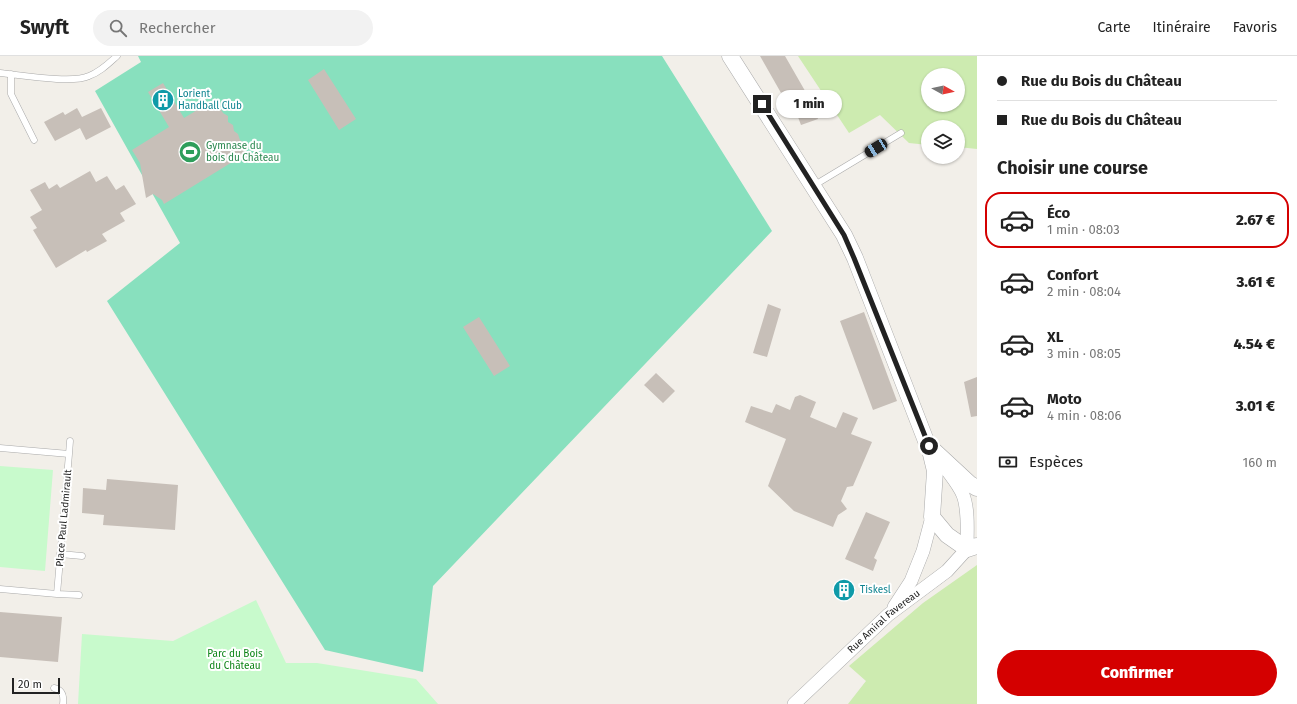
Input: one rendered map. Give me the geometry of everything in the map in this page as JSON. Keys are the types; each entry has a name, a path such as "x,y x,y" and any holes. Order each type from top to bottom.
{"street":[{"path":"730,56 801,165 812,186 847,241 929,446 934,471 932,517 923,551 911,581 888,615"},
{"path":"929,446 970,484 977,488"},
{"path":"929,446 958,486 964,497 972,548"},
{"path":"932,517 947,535 972,548"},
{"name":"Rue Amiral Favereau","path":"794,704 888,615 947,571 972,548"}],"lane":[{"path":"0,73 72,80 89,77 103,69 117,56"},
{"path":"11,74 11,94 34,140"},
{"path":"812,186 901,133"},
{"name":"Place Paul Ladmirault","path":"57,594 70,441"},
{"path":"0,448 69,454"},
{"path":"60,554 82,556"},
{"path":"0,589 79,595"},
{"path":"54,688 61,691 63,694 63,704"}],"green space":[{"path":"138,56 662,56 772,231 433,586 423,672 325,650 107,301 180,243 95,91 141,62"},
{"path":"798,56 977,56 977,149 965,148 965,120 921,120 921,144 909,143 880,115 849,133"},
{"path":"0,466 53,470 45,571 0,567"},
{"path":"977,565 977,704 848,704 866,681 849,666 923,603"},
{"name":"Parc du Bois du Château","path":"256,600 286,663 317,663 416,679 438,704 78,704 82,634 173,641"}],"building":[{"path":"760,56 785,56 812,103 818,119 801,125 796,112 793,114"},
{"path":"324,69 356,119 339,130 308,80"},
{"name":"Gymnase du bois du Château","path":"163,83 184,118 215,99 223,113 228,116 228,122 233,125 234,131 238,134 240,140 245,144 247,153 164,204 162,200 153,194 146,198 140,163 132,150 169,127 148,92"},
{"path":"77,108 82,117 101,108 111,127 86,140 80,128 55,141 44,122 63,112 65,115"},
{"path":"90,171 96,182 107,176 116,190 124,185 136,204 120,213 125,221 102,234 107,241 87,252 86,250 56,268 33,230 37,228 30,217 42,210 30,190 45,182 49,189 57,184 60,188"},
{"path":"768,304 781,309 767,357 753,353"},
{"path":"864,312 897,401 873,410 840,321"},
{"path":"479,317 510,366 494,376 463,327"},
{"path":"656,373 675,391 663,403 644,385"},
{"path":"977,377 977,416 971,417 964,382"},
{"path":"800,395 816,402 810,417 836,428 843,412 858,418 851,434 872,442 853,486 847,487 841,501 847,509 838,515 833,527 794,511 768,486 786,439 745,422 751,406 772,413 776,404 790,410 795,397"},
{"path":"107,479 178,485 175,530 103,525 104,515 82,513 83,488 106,490"},
{"path":"866,512 890,522 874,558 877,560 873,571 845,559"},
{"path":"0,612 62,617 58,662 0,657"}],"place":[{"name":"Lorient Handball Club","path":"163,100"},
{"name":"Gymnase du bois du Château","path":"190,152"},
{"name":"Tiskesl","path":"844,590"}],"route":[{"path":"762,104 844,235 929,446"}]}
